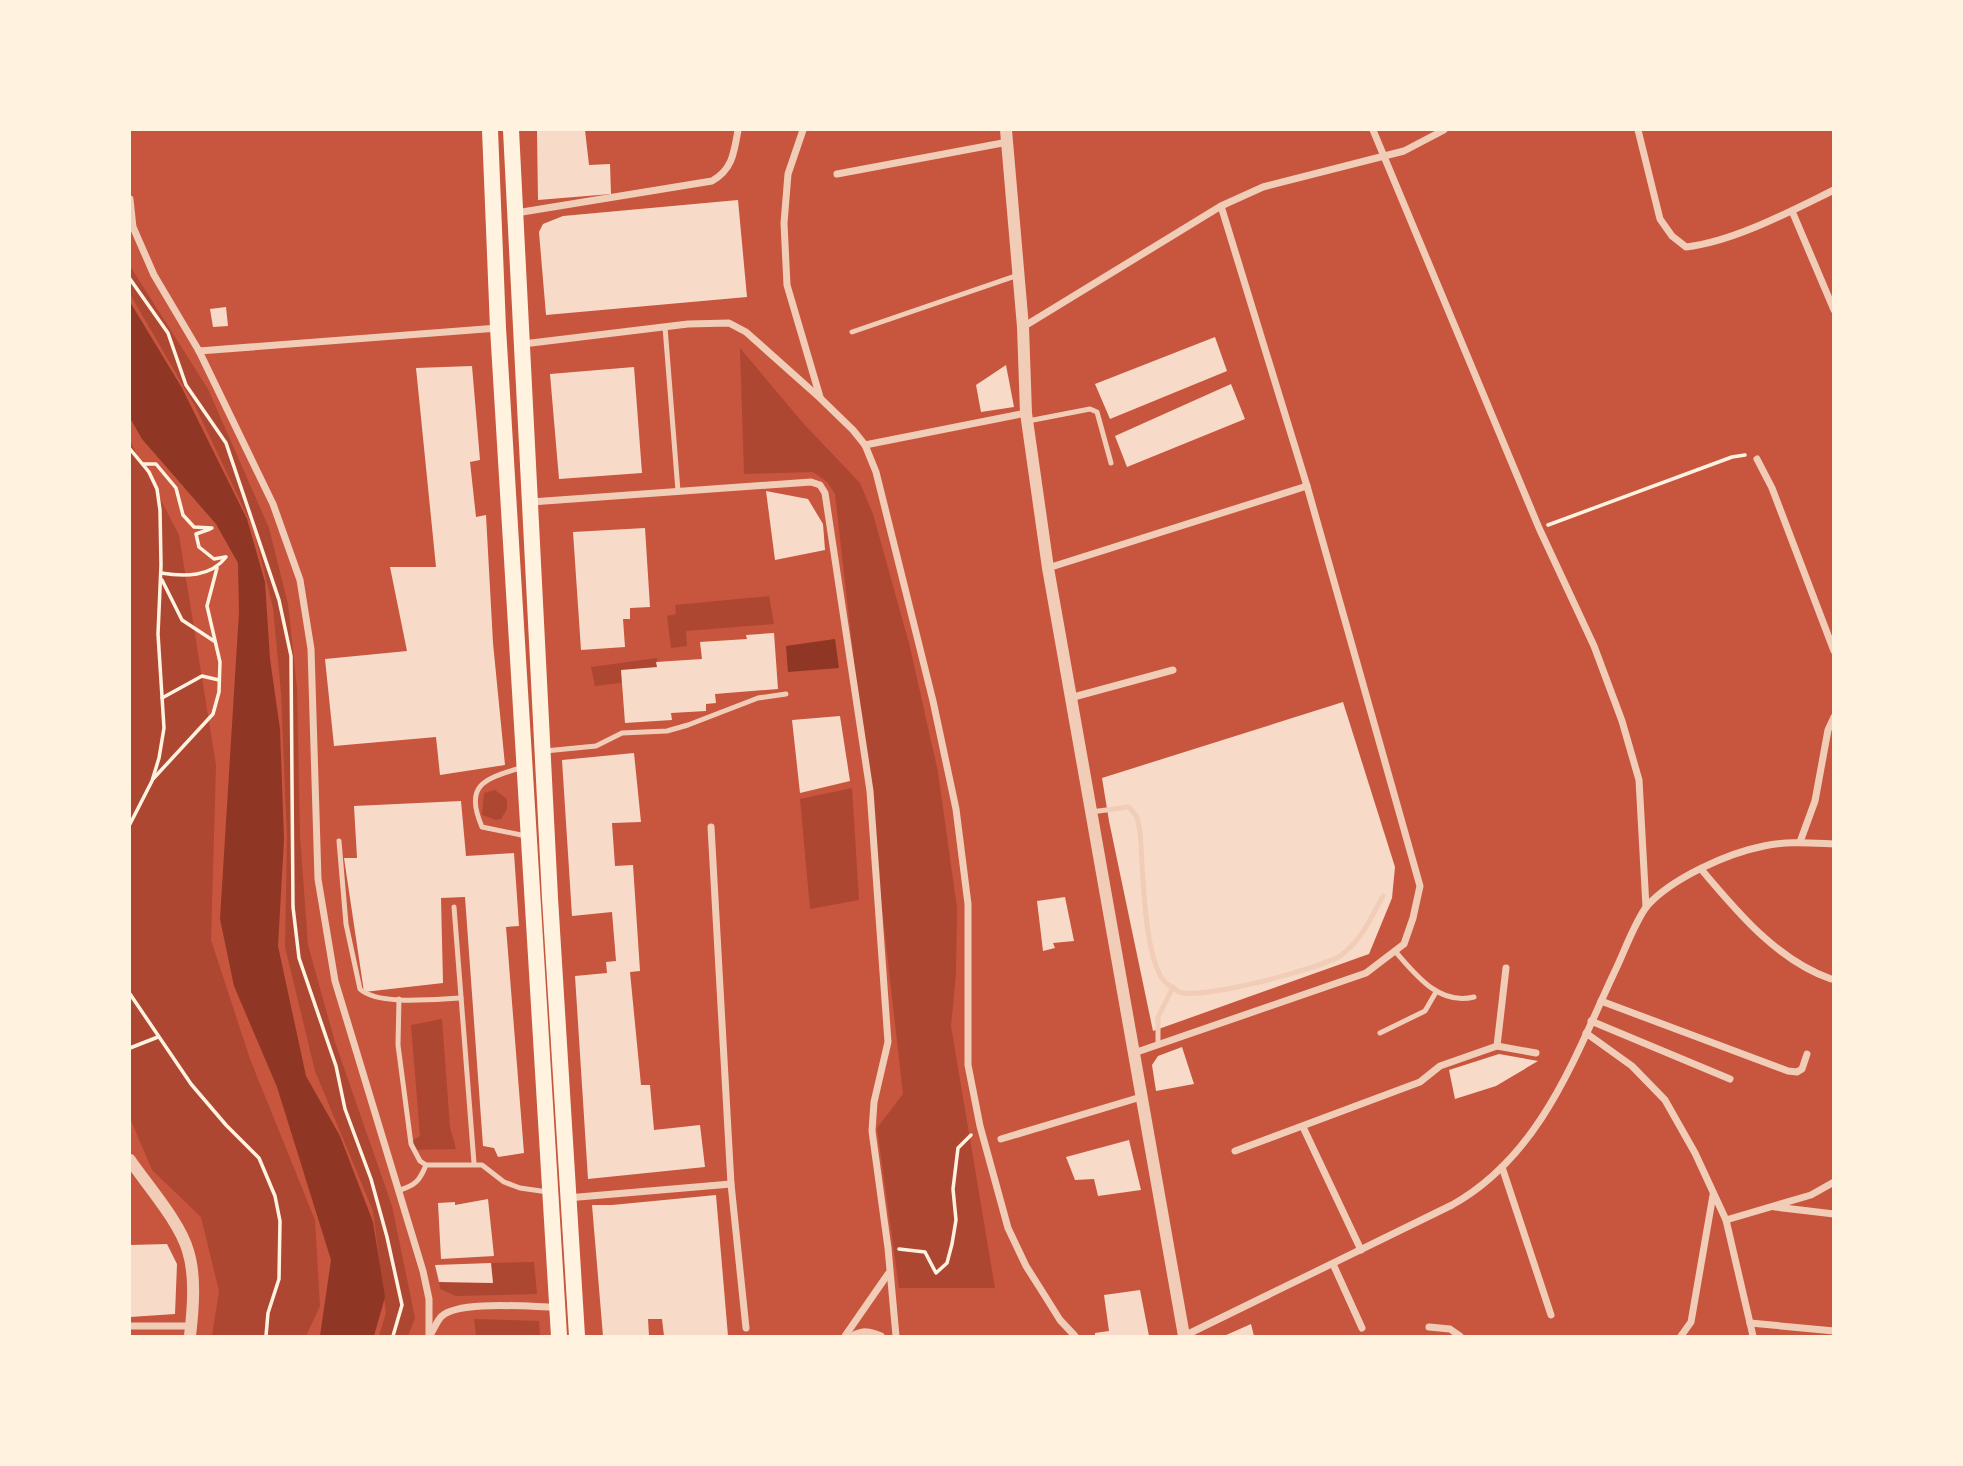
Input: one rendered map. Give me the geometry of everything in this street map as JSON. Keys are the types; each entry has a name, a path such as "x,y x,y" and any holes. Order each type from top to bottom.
{"main road":[{"path":"490,130 498,328 530,837 559,1195 577,1336"},
{"path":"511,130 542,751 559,1195 559,1336"}],"street":[{"path":"515,213 712,181 722,175 733,158 738,130"},
{"path":"803,130 788,174 783,223 786,285 820,398"},
{"path":"1373,130 1539,528 1594,646 1626,733 1639,780 1646,907"},
{"path":"1023,327 1221,206 1263,187 1404,151 1444,130"},
{"path":"1638,130 1660,219 1672,236 1686,247 1706,245 1792,211 1833,190"},
{"path":"837,174 1007,136 1023,327 1027,417 1048,568 1184,1336 1461,1200 1502,1167 1546,1113 1646,907 1673,883 1701,869 1766,845 1800,842 1833,844"},
{"path":"130,199 133,227 154,275 199,351 273,504 300,580 311,649 318,879 330,956 338,995 400,1190 429,1299 430,1336"},
{"path":"1134,1053 1366,973 1404,944 1420,886 1307,486 1221,206"},
{"path":"1792,211 1833,310"},
{"path":"521,344 701,323 729,323 746,332 820,398 865,445 879,485 933,701 956,809 968,904 968,1065 980,1126 1008,1228 1026,1266 1060,1320 1075,1336"},
{"path":"199,351 498,328"},
{"path":"865,445 1027,417"},
{"path":"1757,458 1772,488 1833,651"},
{"path":"529,502 811,482 820,485 825,493 870,791 888,1042 874,1102 872,1131 888,1248 896,1336"},
{"path":"1048,568 1307,486"},
{"path":"1070,698 1173,670"},
{"path":"1800,842 1815,801 1828,730 1833,717"},
{"path":"710,827 731,1184 746,1328"},
{"path":"1701,869 1738,913 1782,951 1807,970 1831,979"},
{"path":"1497,1046 1506,968"},
{"path":"1601,1001 1788,1071 1797,1072 1802,1069 1807,1054"},
{"path":"1591,1021 1730,1079"},
{"path":"1586,1033 1632,1066 1665,1100 1695,1153 1726,1220 1754,1336"},
{"path":"1235,1151 1303,1128 1420,1082 1440,1066 1497,1046 1536,1053"},
{"path":"1001,1139 1141,1097"},
{"path":"1303,1128 1361,1250"},
{"path":"130,1326 191,1331 191,1267 188,1249 180,1231 132,1166"},
{"path":"1502,1167 1551,1315"},
{"path":"1726,1220 1811,1195 1833,1182"},
{"path":"559,1195 731,1184"},
{"path":"1681,1336 1691,1322 1714,1194"},
{"path":"1771,1207 1833,1214"},
{"path":"1333,1264 1362,1328"},
{"path":"845,1336 889,1274"},
{"path":"430,1336 442,1316 458,1308 557,1307"},
{"path":"1750,1322 1833,1331"},
{"path":"1429,1327 1450,1329 1460,1336"},
{"path":"852,1336 870,1331 881,1336"}],"lane":[{"path":"852,332 1018,275"},
{"path":"665,327 678,491"},
{"path":"1027,417 1090,409 1097,412 1111,463"},
{"path":"542,751 596,746 622,733 667,731 758,698 786,694"},
{"path":"526,766 484,782 476,790 475,812 482,827 530,837"},
{"path":"1091,812 1129,807 1137,817 1149,940 1156,966 1165,982 1180,992 1217,991 1283,976 1338,957 1359,939 1383,896"},
{"path":"339,841 346,924 360,989 367,995 399,999 461,998"},
{"path":"454,907 474,1163"},
{"path":"1395,951 1436,992 1462,1000 1474,997"},
{"path":"1158,1045 1158,1017 1172,987"},
{"path":"1380,1033 1425,1011 1436,992"},
{"path":"399,999 398,1045 411,1144 420,1161 426,1165 474,1163 482,1165 504,1182 520,1188 559,1195"},
{"path":"400,1190 414,1186 420,1180 426,1165"}],"path":[{"path":"130,279 167,333 187,385 226,443 279,600 291,656 293,906 299,958 336,1066 345,1109 371,1179 387,1237 402,1305 393,1336"},
{"path":"130,449 143,464 157,489 161,575 158,634 164,728 152,781 130,824"},
{"path":"1539,528 1732,457 1751,454 1757,458"},
{"path":"143,464 156,464 176,488 183,515 194,527 212,528 196,534 199,547 214,559 226,557 217,568 207,606 220,662 212,714 152,781"},
{"path":"161,575 177,576 217,568"},
{"path":"161,575 182,620 214,642"},
{"path":"162,698 202,676 219,680"},
{"path":"130,994 191,1084 259,1158 275,1196 281,1221 279,1279 268,1312 266,1336"},
{"path":"130,1048 158,1037"},
{"path":"888,1248 925,1252 936,1273 947,1263 956,1220 953,1189 958,1148 980,1126"}],"shaded area":[{"path":"130,266 208,389 269,528 288,604 297,688 300,836 308,945 335,1042 392,1206 415,1318 408,1336 379,1336 386,1313 373,1211 315,1071 285,947 287,838 281,693 273,608 254,530 196,408 130,294"},
{"path":"130,302 182,388 247,519 265,582 270,659 280,729 284,839 278,946 306,1076 340,1136 373,1222 385,1297 374,1336 320,1336 331,1260 277,1087 234,986 220,919 239,612 238,563 216,524 142,439 130,418"},
{"path":"740,348 803,423 860,483 873,514 910,647 938,772 957,908 956,974 951,1026 995,1288 899,1288 877,1128 903,1094 835,494 827,482 813,472 744,474"},
{"path":"130,441 179,535 216,765 211,940 250,1059 315,1220 320,1306 306,1336 212,1336 219,1291 201,1217 152,1170 130,1118"},
{"path":"769,596 774,624 686,631 687,646 671,648 667,616 676,614 675,605"},
{"path":"835,639 839,668 788,672 786,646"},
{"path":"657,658 659,678 595,686 591,667"},
{"path":"852,788 859,900 810,909 800,799"},
{"path":"495,790 507,799 507,809 501,819 496,820 482,815 484,793"},
{"path":"442,1019 450,1127 456,1149 411,1150 409,1143 420,1136 411,1025"},
{"path":"534,1262 537,1294 456,1296 440,1289 439,1282 493,1283 491,1263"},
{"path":"474,1319 539,1321 540,1336 476,1336"}],"building":[{"path":"537,130 585,130 589,165 610,164 611,194 538,200"},
{"path":"738,200 747,297 546,315 539,232 543,224 563,216"},
{"path":"226,307 228,326 213,327 210,309"},
{"path":"1215,337 1227,371 1110,419 1095,384"},
{"path":"1006,365 1014,407 981,412 976,385"},
{"path":"472,366 480,460 470,462 476,517 486,515 493,643 505,765 440,775 436,737 334,746 325,659 407,651 390,567 436,567 416,368"},
{"path":"634,367 642,473 559,479 550,374"},
{"path":"1231,384 1245,419 1127,467 1115,436"},
{"path":"766,491 808,499 823,524 825,550 775,560"},
{"path":"645,528 650,607 630,608 630,619 623,619 625,647 581,650 573,532"},
{"path":"774,633 778,689 715,694 716,703 706,704 706,711 671,713 672,720 625,723 621,670 657,667 656,662 702,659 700,642 747,639 746,635"},
{"path":"1343,702 1395,867 1392,898 1369,954 1153,1031 1102,778"},
{"path":"840,716 850,781 800,793 792,720"},
{"path":"634,753 641,822 612,823 615,866 633,865 640,971 630,972 641,1085 650,1085 654,1130 700,1125 705,1167 588,1179 575,976 607,973 606,962 616,961 612,912 572,916 562,760"},
{"path":"461,801 466,856 514,853 519,926 506,927 524,1153 498,1157 494,1148 483,1146 465,897 441,898 443,983 364,992 344,858 357,858 354,806"},
{"path":"1065,897 1074,941 1053,943 1055,948 1043,951 1037,901"},
{"path":"1182,1047 1194,1084 1156,1091 1152,1065 1158,1056"},
{"path":"1499,1054 1538,1061 1496,1086 1455,1099 1449,1070"},
{"path":"1129,1140 1141,1190 1098,1196 1094,1179 1075,1180 1066,1157"},
{"path":"716,1195 728,1336 664,1336 662,1319 648,1319 649,1336 603,1336 592,1205"},
{"path":"488,1199 494,1256 441,1259 438,1203 455,1202 455,1205"},
{"path":"167,1244 177,1264 175,1314 130,1317 130,1245"},
{"path":"491,1263 493,1283 439,1282 435,1265"},
{"path":"1140,1290 1149,1336 1095,1336 1095,1333 1109,1331 1104,1295"},
{"path":"1251,1324 1254,1336 1224,1336"}]}
